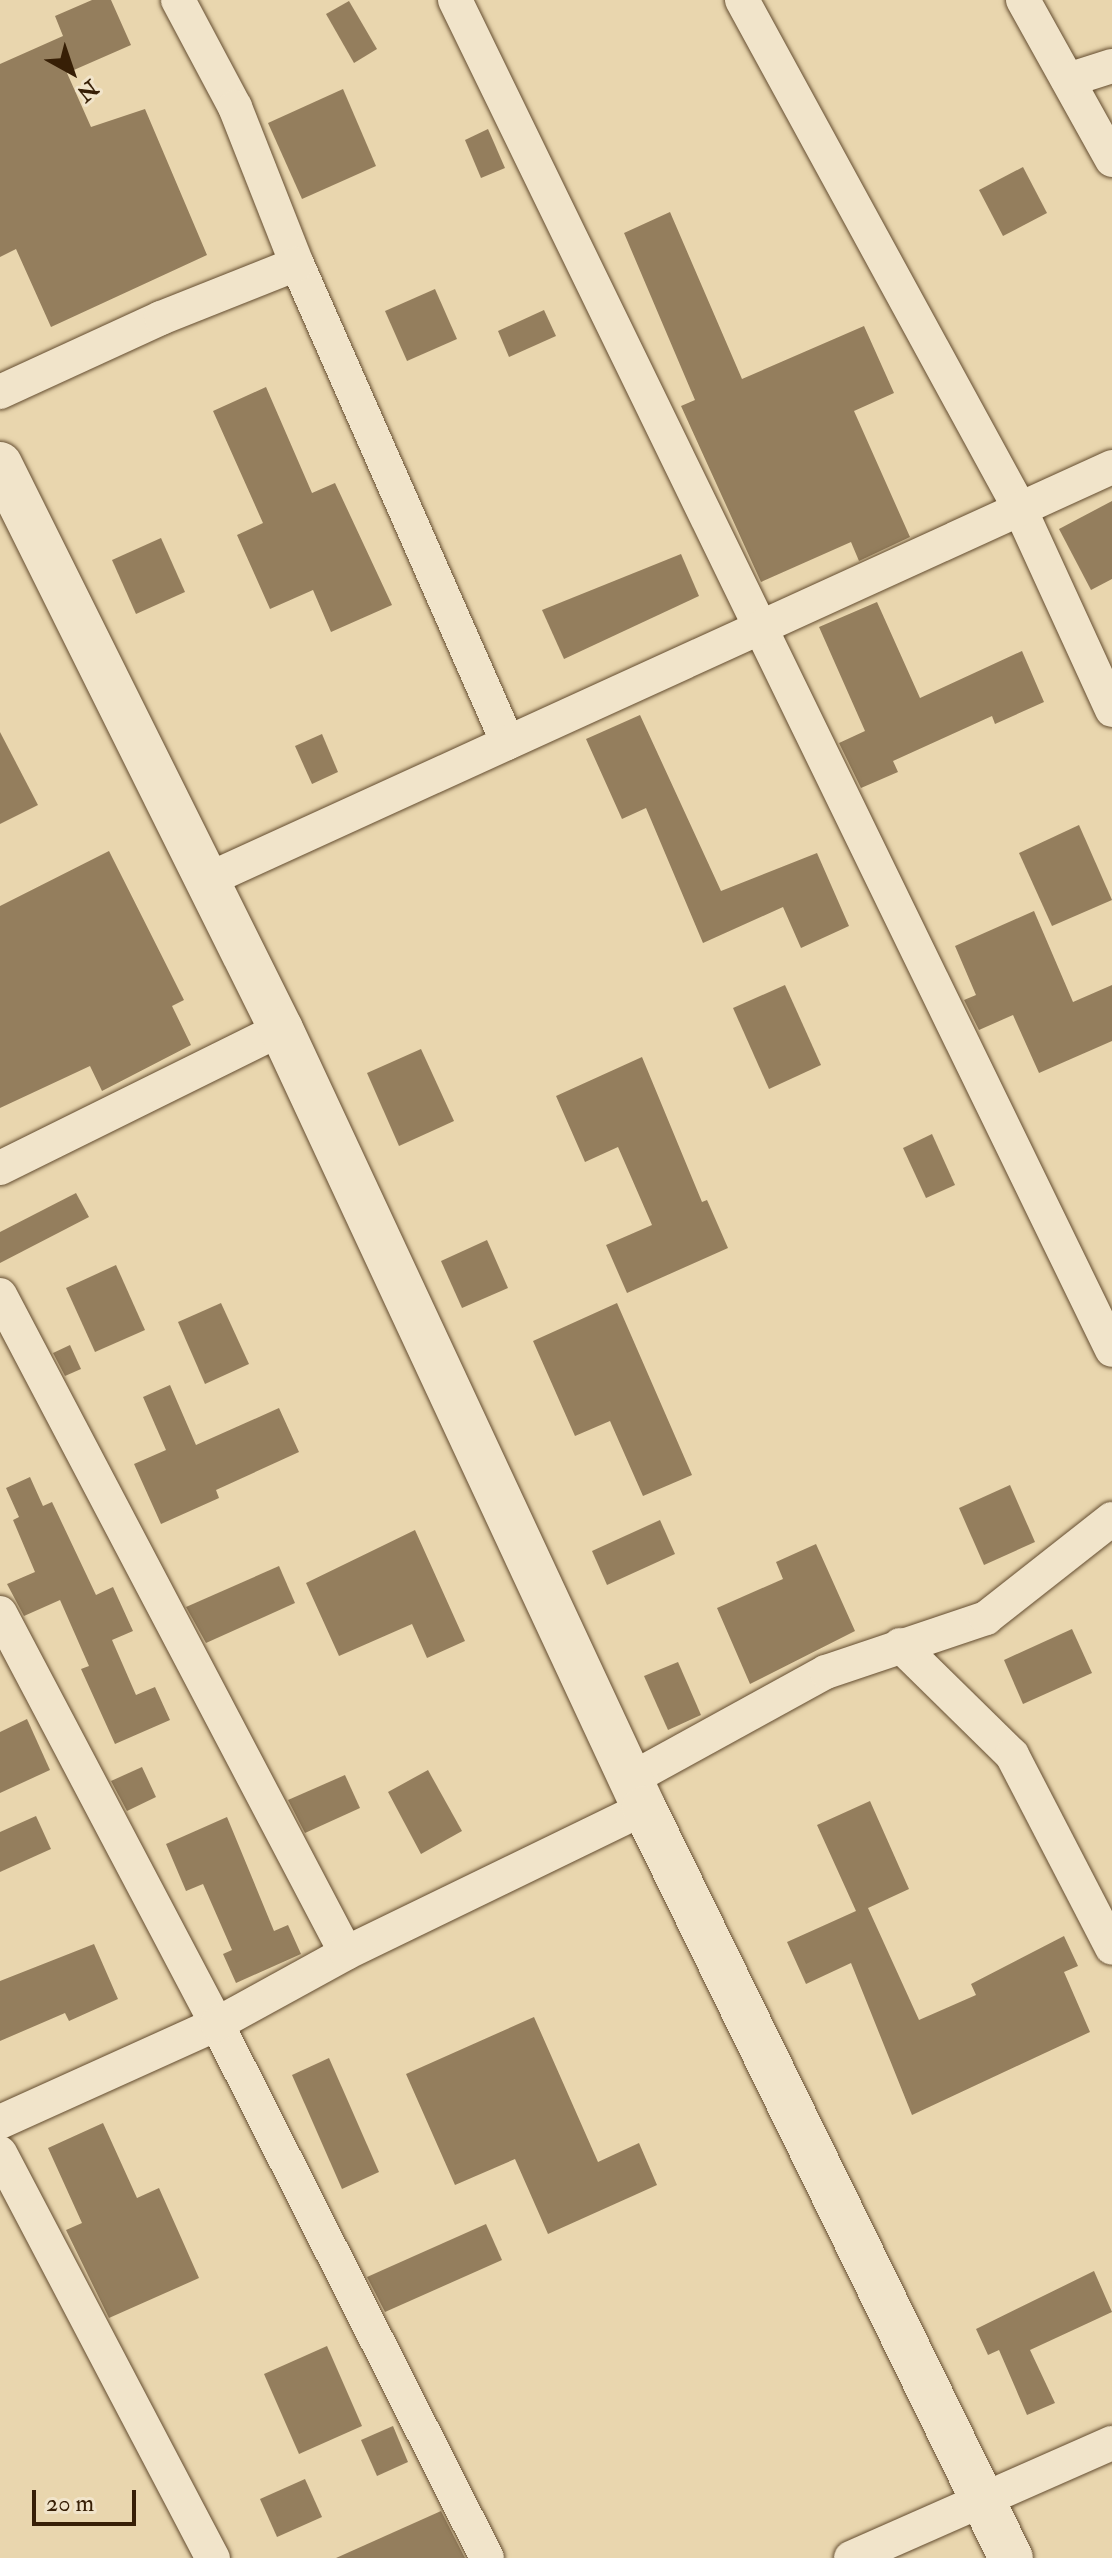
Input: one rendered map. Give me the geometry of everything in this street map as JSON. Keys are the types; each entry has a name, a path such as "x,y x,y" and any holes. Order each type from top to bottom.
{"street":[{"path":"178,0 235,107 297,264 508,743"},
{"path":"455,0 758,631 1112,1350"},
{"path":"742,0 1020,509 1112,710"},
{"path":"1023,0 1112,160"},
{"path":"1068,80 1112,66"},
{"path":"0,392 297,264"},
{"path":"0,464 281,1029 637,1794 1011,2558"},
{"path":"207,880 1112,467"},
{"path":"0,1168 281,1029"},
{"path":"0,1295 346,1953"},
{"path":"0,2122 217,2024 637,1794 826,1672 986,1618 1112,1519"},
{"path":"0,1613 217,2024 487,2558"},
{"path":"900,1645 1012,1755 1112,1948"},
{"path":"0,2153 213,2558"},
{"path":"851,2558 1112,2443"}],"building":[{"path":"92,0 111,0 131,45 67,73 91,127 145,109 207,255 51,327 16,249 0,257 0,64 63,36 55,16"},
{"path":"349,1 377,49 354,63 326,14"},
{"path":"343,89 376,166 302,199 268,123"},
{"path":"488,129 505,168 481,178 465,140"},
{"path":"1023,167 1047,213 1003,236 979,190"},
{"path":"670,212 742,379 864,326 894,393 854,411 910,537 859,561 851,542 761,582 681,406 695,400 624,233"},
{"path":"435,289 457,339 407,361 385,311"},
{"path":"544,310 556,336 509,357 498,331"},
{"path":"266,387 312,493 335,483 392,605 331,632 313,590 270,609 237,535 263,523 213,411"},
{"path":"1112,501 1112,579 1091,590 1059,529"},
{"path":"161,538 185,592 136,614 112,560"},
{"path":"681,554 699,596 564,659 542,610"},
{"path":"877,602 920,698 1022,651 1044,702 995,724 992,716 893,761 898,772 861,788 839,743 865,731 819,627"},
{"path":"640,715 721,891 817,853 849,926 801,948 783,907 703,943 646,808 622,819 586,739"},
{"path":"0,732 38,805 0,824"},
{"path":"322,734 338,772 312,784 295,746"},
{"path":"1079,825 1112,900 1052,926 1019,853"},
{"path":"109,851 184,1000 172,1006 191,1045 102,1091 90,1066 0,1108 0,906"},
{"path":"1034,911 1073,1002 1112,985 1112,1041 1039,1073 1013,1015 979,1030 964,1000 976,995 955,946"},
{"path":"785,985 821,1065 769,1089 733,1008"},
{"path":"421,1049 454,1121 399,1146 367,1073"},
{"path":"642,1057 702,1202 707,1200 728,1248 627,1293 606,1245 652,1225 618,1147 585,1162 556,1096"},
{"path":"932,1134 955,1185 926,1198 903,1148"},
{"path":"76,1193 89,1217 0,1263 0,1232"},
{"path":"487,1240 508,1288 462,1308 441,1261"},
{"path":"116,1265 145,1330 95,1352 66,1288"},
{"path":"221,1303 249,1364 205,1384 178,1322"},
{"path":"617,1303 692,1475 643,1496 610,1421 575,1436 533,1341"},
{"path":"70,1345 81,1369 65,1376 53,1353"},
{"path":"170,1385 196,1445 279,1408 299,1452 216,1490 219,1498 161,1524 134,1464 166,1450 143,1397"},
{"path":"30,1477 43,1506 52,1502 96,1595 113,1587 133,1631 112,1640 136,1695 155,1687 170,1720 115,1744 81,1669 89,1666 60,1600 24,1616 7,1584 35,1572 13,1520 19,1517 6,1488"},
{"path":"1010,1485 1035,1542 984,1565 959,1508"},
{"path":"660,1520 675,1554 607,1585 592,1551"},
{"path":"415,1530 465,1641 427,1658 412,1624 339,1656 306,1583"},
{"path":"816,1544 855,1631 750,1684 717,1608 783,1579 776,1562"},
{"path":"279,1566 295,1603 206,1643 186,1607"},
{"path":"1072,1629 1092,1673 1023,1704 1004,1660"},
{"path":"678,1662 701,1715 668,1730 644,1676"},
{"path":"27,1719 50,1770 0,1793 0,1732"},
{"path":"142,1767 156,1797 127,1811 111,1781"},
{"path":"428,1770 462,1831 421,1854 388,1792"},
{"path":"345,1775 360,1808 305,1833 288,1800"},
{"path":"870,1801 909,1889 868,1908 919,2020 976,1995 971,1984 1064,1936 1078,1966 1064,1972 1090,2032 912,2115 851,1963 806,1984 787,1942 856,1911 817,1825"},
{"path":"36,1816 51,1849 0,1872 0,1832"},
{"path":"227,1817 274,1931 288,1925 301,1954 236,1983 223,1954 232,1950 203,1884 186,1891 166,1844"},
{"path":"94,1944 118,1999 69,2021 65,2013 0,2041 0,1981"},
{"path":"534,2017 598,2162 639,2143 657,2185 548,2234 515,2159 455,2185 406,2074"},
{"path":"329,2058 379,2172 342,2189 292,2075"},
{"path":"103,2123 137,2198 159,2188 199,2278 109,2318 66,2230 82,2223 48,2148"},
{"path":"486,2224 502,2260 385,2312 367,2277"},
{"path":"1094,2271 1112,2312 1030,2350 1055,2403 1027,2415 999,2350 988,2355 976,2329"},
{"path":"327,2346 362,2426 299,2454 264,2374"},
{"path":"393,2426 408,2462 377,2476 361,2440"},
{"path":"305,2479 322,2517 277,2537 260,2499"},
{"path":"441,2511 465,2558 336,2558"}]}
